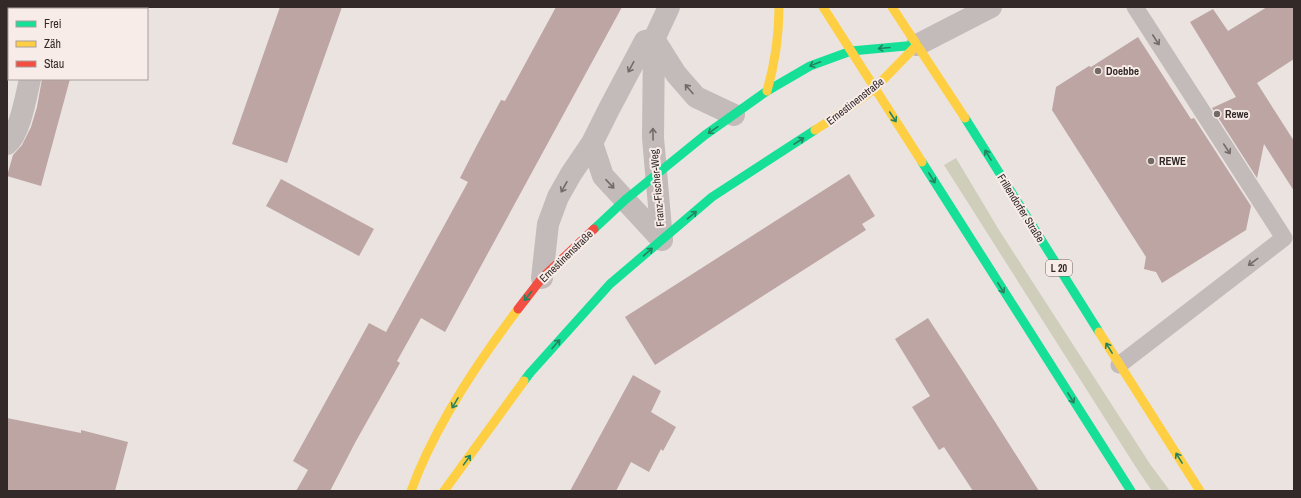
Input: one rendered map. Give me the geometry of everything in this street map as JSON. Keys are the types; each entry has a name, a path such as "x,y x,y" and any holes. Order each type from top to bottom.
{"main road":[{"path":"767,90 777,49 780,24 779,7"},
{"path":"823,7 1131,491"},
{"name":"Frillendorfer Straße","path":"892,7 970,124 1119,365 1200,491"},
{"name":"Ernestinenstraße","path":"411,491 420,466 454,403 490,346 542,278 625,200 656,173 705,135 767,90 810,66 852,51 917,45"},
{"name":"Ernestinenstraße","path":"444,491 530,373 610,284 712,197 840,114 874,89 917,45"}],"street":[{"name":"Franz-Fischer-Weg","path":"662,240 653,138 654,40 669,7"},
{"path":"917,45 991,7"},
{"name":"Franz-Fischer-Weg","path":"542,278 548,224 558,197 571,174 592,143 646,41 654,40"},
{"path":"654,40 676,74 696,97 734,115"},
{"path":"7,144 11,141 18,129 30,80"},
{"name":"Franz-Fischer-Weg","path":"592,143 603,176 662,240"}],"lane":[{"path":"1119,365 1284,238 1135,7"}],"green space":[{"path":"956,158 999,230 1150,464 1170,491 1152,491 1137,469 944,165"}],"building":[{"path":"280,7 342,7 287,163 232,144"},
{"path":"556,7 622,7 445,332 421,318 397,361 400,363 330,491 296,491 308,470 293,461 369,323 386,332 468,182 460,178 477,145 501,100 505,101"},
{"path":"1267,7 1294,7 1294,59 1257,83 1294,141 1294,191 1264,144 1257,178 1212,108 1236,97 1190,22 1213,9 1228,31"},
{"name":"REWE","path":"1138,37 1191,119 1194,118 1251,206 1246,230 1162,283 1156,272 1144,269 1146,257 1052,110 1056,87"},
{"path":"42,80 70,80 41,186 7,176 13,155 22,145 31,127 37,107"},
{"path":"849,174 875,216 862,224 866,230 655,365 625,317"},
{"path":"281,179 374,229 359,256 266,206"},
{"path":"928,318 1039,491 973,491 944,447 939,450 912,407 930,396 895,339"},
{"path":"633,375 661,391 651,412 676,427 663,451 661,449 649,472 631,462 616,491 570,491"},
{"path":"7,418 81,433 81,430 128,442 115,491 7,491"}],"traffic: fast":[{"path":"594,229 625,200 705,135 767,91 810,66 851,51 917,45"},
{"path":"965,118 1099,332"},
{"path":"524,381 610,284 712,197 815,130"},
{"path":"922,162 1131,491"}],"traffic: slow":[{"path":"767,91 776,49 779,7"},
{"path":"823,7 922,162"},
{"path":"892,7 965,118"},
{"path":"815,130 874,89 917,45"},
{"path":"411,491 432,443 458,396 487,351 518,309"},
{"path":"1099,332 1200,491"},
{"path":"444,491 524,381"}],"traffic: jam":[{"path":"518,309 542,278 594,229"}],"place":[{"name":"Doebbe","path":"1098,71"},
{"name":"Rewe","path":"1217,114"},
{"name":"REWE","path":"1151,161"}]}
